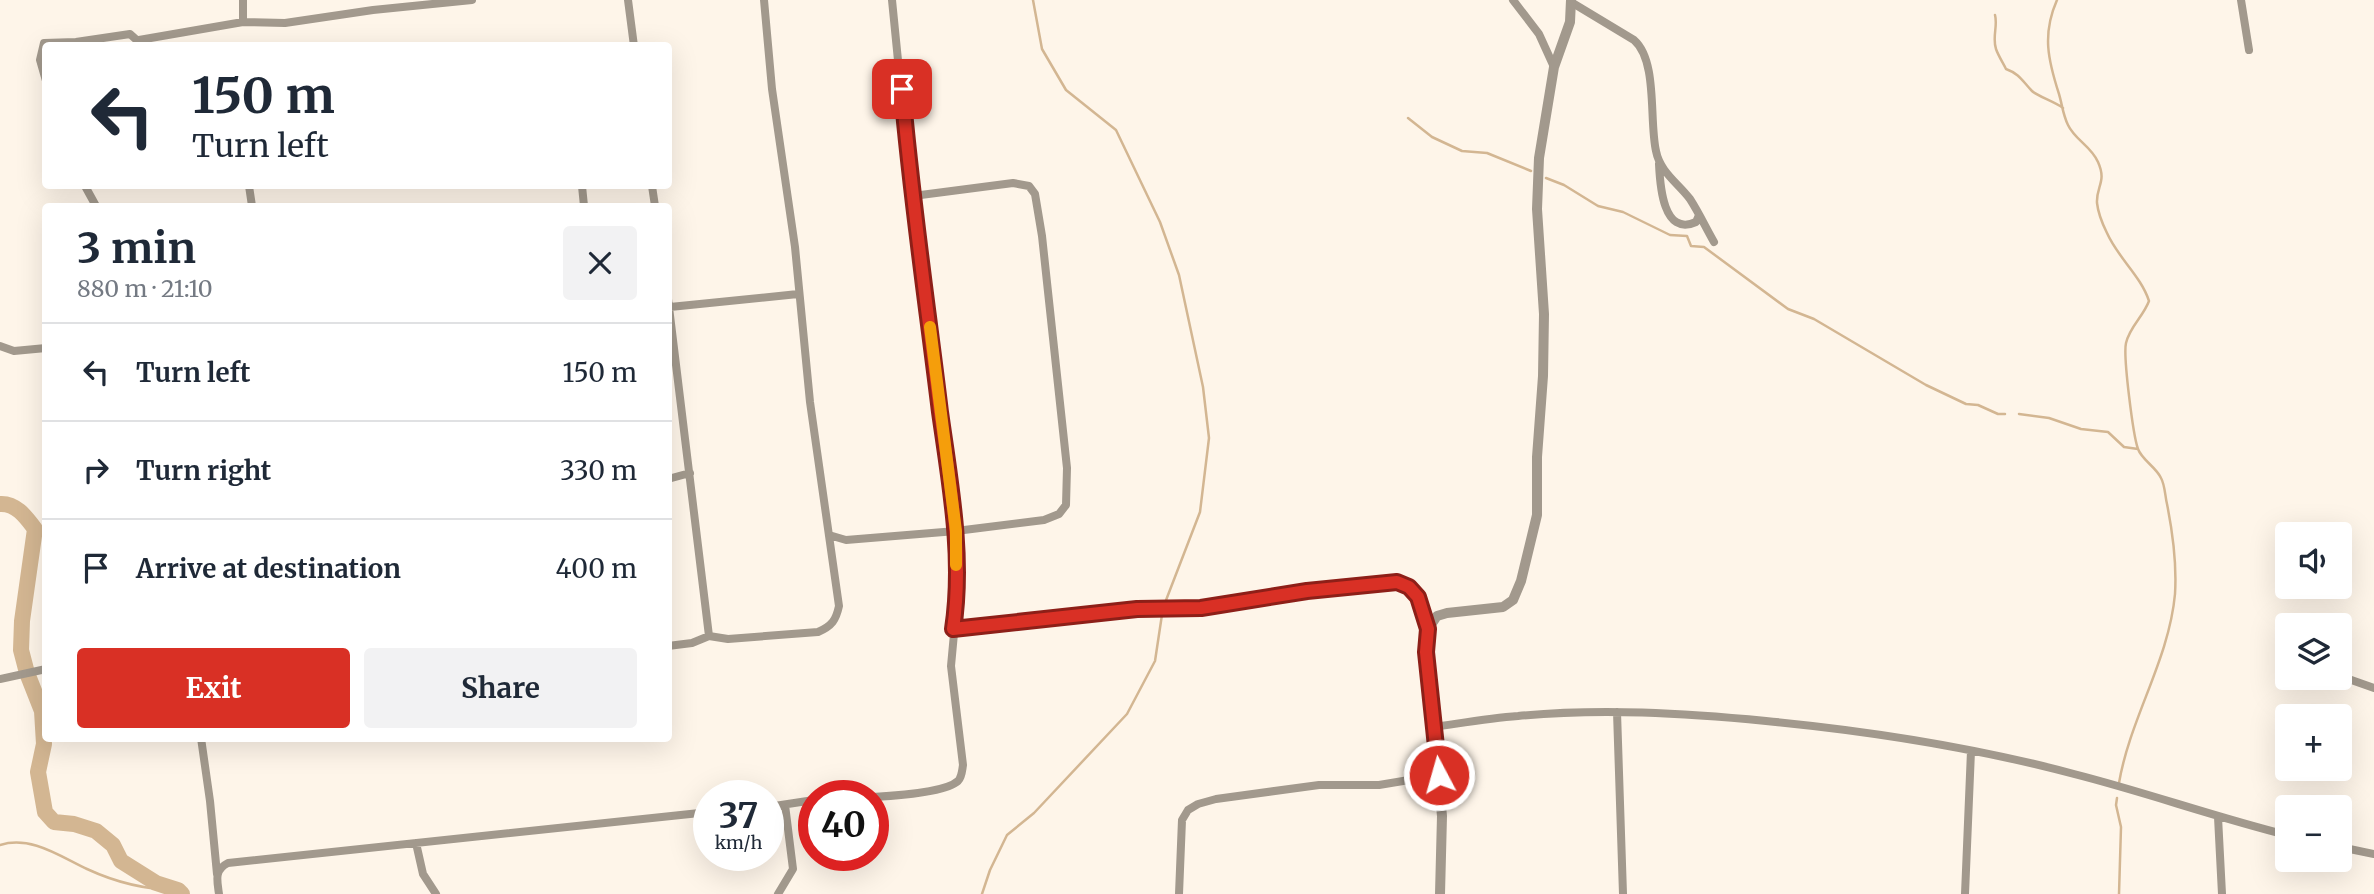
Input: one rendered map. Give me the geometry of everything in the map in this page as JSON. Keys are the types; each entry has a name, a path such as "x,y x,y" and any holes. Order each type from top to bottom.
{"street":[{"path":"243,0 243,22"},
{"path":"372,0 373,10"},
{"path":"145,42 243,22 285,23 373,10 472,0"},
{"path":"628,0 633,42"},
{"path":"672,646 692,643 709,636 728,639 818,632 830,628 837,618 839,606 810,402 790,204 772,89 764,0"},
{"path":"889,796 906,795 957,782 962,775 963,755 951,666 956,612 956,531 908,171 892,0"},
{"path":"1513,0 1539,34 1554,67"},
{"path":"2241,0 2249,50"},
{"path":"1428,629 1437,616 1447,612 1503,607 1513,600 1521,581 1536,515 1543,376 1544,326 1537,219 1538,171 1554,67 1570,22 1571,1 1634,40 1643,49 1665,208 1681,225 1688,226 1696,222 1699,215"},
{"path":"82,42 130,34 139,42"},
{"path":"1659,162 1669,177 1683,190 1714,242"},
{"path":"829,535 846,540 956,531 1044,520 1059,514 1066,505 1067,468 1035,194 1022,183 913,196"},
{"path":"672,303 798,294"},
{"path":"0,346 14,351 42,348"},
{"path":"673,357 709,636"},
{"path":"672,479 690,473"},
{"path":"953,629 1137,609 1201,608 1307,591 1397,582 1409,587 1418,597 1428,629 1426,652 1441,816 1440,894"},
{"path":"0,679 42,670"},
{"path":"2352,680 2374,688"},
{"path":"1434,727 1518,716 1617,712 1700,715 1855,730 1971,751 2075,774 2275,832"},
{"path":"1617,712 1623,894"},
{"path":"202,742 219,894"},
{"path":"1965,894 1971,751"},
{"path":"1179,894 1182,820 1188,810 1198,804 1297,787 1379,785 1439,775"},
{"path":"778,894 793,869 785,806 798,803"},
{"path":"217,874 221,866 228,863 693,815"},
{"path":"2218,817 2222,894"},
{"path":"416,843 423,874 436,894"},
{"path":"2352,849 2374,854"}],"waterway":[{"path":"982,894 1007,835 1034,813 1127,714 1155,661 1163,608 1200,512 1209,438 1203,387 1179,275 1160,222 1116,130 1066,90 1042,49 1033,0"},
{"path":"2057,0 2049,24 2048,47 2065,117 2071,130 2098,162 2101,179 2097,203 2105,230 2141,283 2149,301 2126,343 2127,379 2138,449 2159,474 2163,484 2175,559 2175,594 2171,618 2158,666 2124,759 2119,783"},
{"path":"1995,15 1995,45 2006,69 2018,76 2034,93 2063,108"},
{"path":"1408,118 1432,137 1462,151 1487,153 1531,171"},
{"path":"1546,178 1564,185 1598,206 1623,212 1670,235 1687,236 1691,246 1704,247 1788,309 1814,319 1926,385 1966,404 2005,414"},
{"path":"2019,414 2049,418 2081,429 2108,432 2124,447 2138,449"},
{"path":"0,504 16,508 35,529 22,621 21,650 42,711"},
{"path":"44,742 38,772 45,812 54,822 74,824 96,831 113,845 121,861 156,883 178,890 182,894"},
{"path":"2117,798 2121,827 2119,894"},
{"path":"0,845 34,845 120,881 155,889 178,890"}],"slow traffic":[{"path":"930,327 956,531 956,565"}],"route":[{"path":"902,89 908,171 956,531 956,612 953,629 1137,609 1201,608 1307,591 1397,582 1409,587 1418,597 1428,629 1426,652 1439,775"}]}
